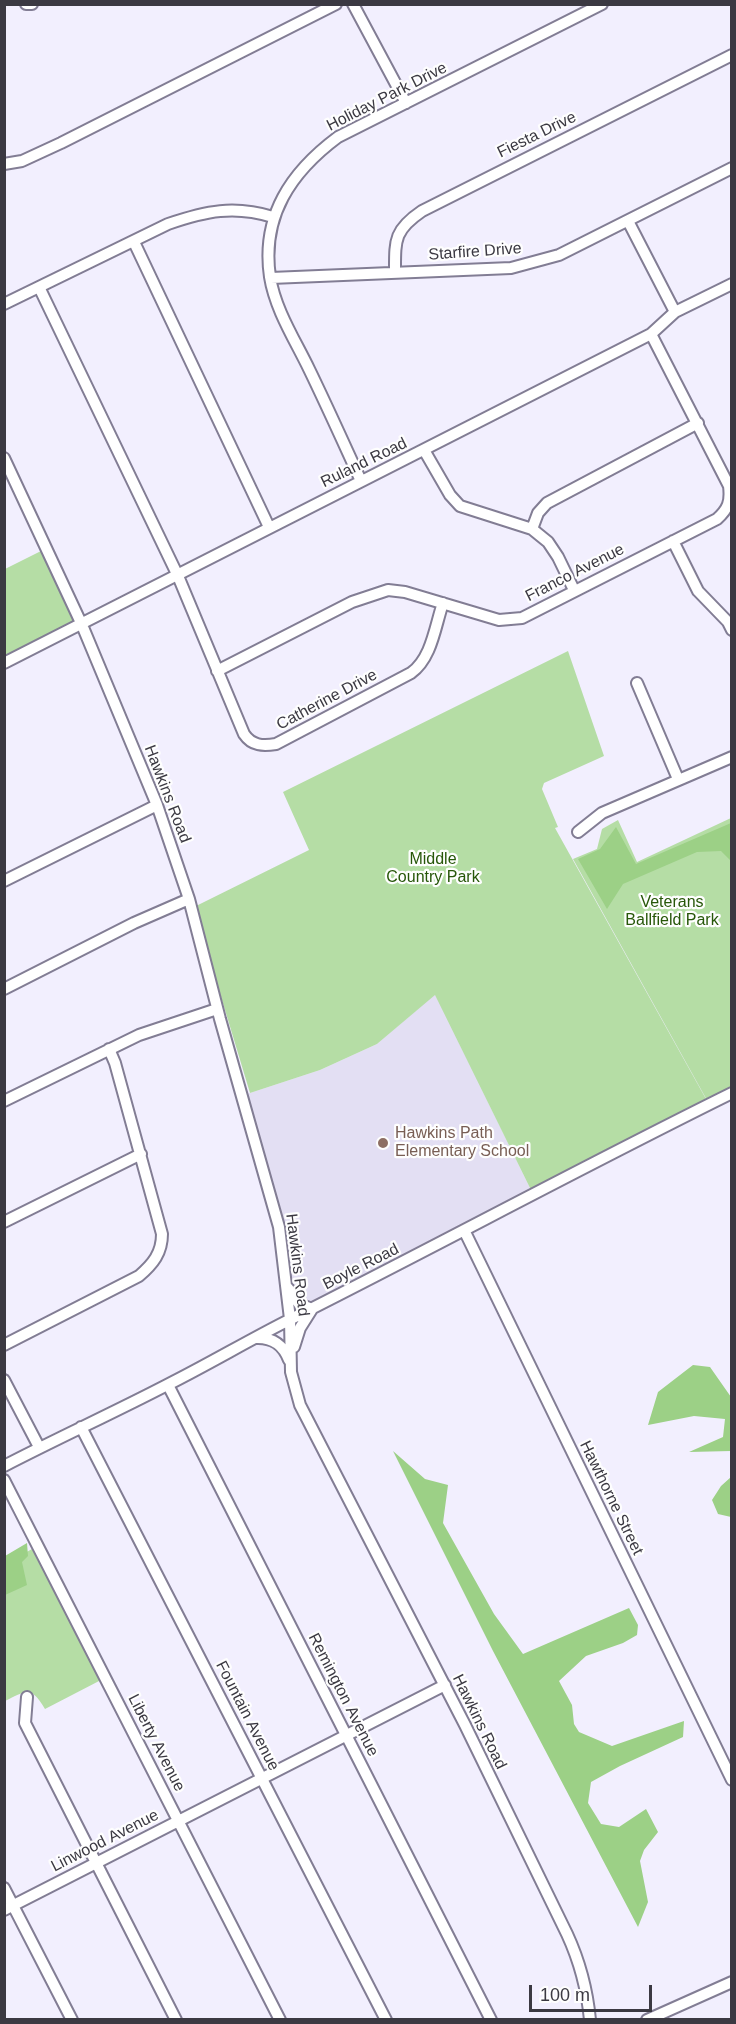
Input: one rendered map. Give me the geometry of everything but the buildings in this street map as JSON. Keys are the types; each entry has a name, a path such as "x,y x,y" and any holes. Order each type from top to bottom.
{"street":[{"path":"26,4 32,4"},
{"path":"4,164 22,161 62,143 336,4"},
{"path":"353,4 406,103"},
{"name":"Holiday Park Drive","path":"361,481 281,311 270,278 269,247 273,217 292,182 321,150 338,137 602,4"},
{"name":"Fiesta Drive","path":"395,272 398,234 406,222 422,211 732,55"},
{"name":"Starfire Drive","path":"270,278 511,268 559,255 732,168"},
{"path":"4,304 168,224 207,213 251,210 273,217"},
{"path":"628,221 675,312"},
{"path":"134,242 269,528"},
{"name":"Ruland Road","path":"5,661 82,625 651,334 675,312 732,284"},
{"name":"Catherine Drive","path":"39,287 178,576 244,734 249,740 264,746 276,744 402,678 420,666 443,603"},
{"name":"Franco Avenue","path":"217,671 364,596 388,590 405,591 500,620 522,618 717,519 728,509 729,486 651,334"},
{"path":"532,529 538,513 547,503 698,423"},
{"path":"424,450 450,495 460,507 532,529 548,542 574,590"},
{"name":"Hawkins Road","path":"4,458 82,625 157,805 189,899 217,1009 279,1227 290,1319 290,1361 294,1387 300,1405 444,1685 580,1960 591,2017"},
{"path":"673,541 698,591 730,624"},
{"path":"637,683 678,779"},
{"path":"578,832 602,813 732,757"},
{"path":"4,881 157,805"},
{"path":"4,989 134,923 189,899"},
{"path":"4,1101 139,1035 217,1009"},
{"path":"4,1345 138,1276 155,1261 162,1243 162,1234 141,1154 109,1049"},
{"name":"Boyle Road","path":"4,1466 168,1385 290,1319 732,1094"},
{"path":"4,1222 141,1154"},
{"name":"Hawthorne Street","path":"464,1230 732,1780"},
{"path":"286,1284 298,1304 312,1309 300,1328 290,1361"},
{"path":"255,1338 272,1340 280,1345 290,1361"},
{"path":"4,1380 39,1447"},
{"name":"Remington Avenue","path":"168,1385 491,2019"},
{"name":"Fountain Avenue","path":"81,1427 386,2019"},
{"name":"Liberty Avenue","path":"4,1480 280,2019"},
{"name":"Linwood Avenue","path":"9,1907 444,1685"},
{"path":"27,1697 25,1723 176,2019"},
{"path":"4,1888 9,1907 72,2019"},
{"path":"647,2019 732,1982"}],"shaded area":[{"name":"Hawkins Path Elementary School","path":"435,994 532,1192 293,1314 247,1094 320,1070 377,1044"}],"green space":[{"path":"47,548 82,625 5,659 5,569"},
{"name":"Middle Country Park","path":"568,651 604,756 544,783 542,789 558,827 555,828 706,1099 532,1192 435,995 377,1044 320,1070 250,1093 194,907 309,850 283,792"},
{"name":"Veterans Ballfield Park","path":"731,818 731,1090 708,1102 573,859 597,849 602,829 618,820 637,862"},
{"path":"731,823 731,861 721,851 697,852 623,884 607,909 578,859 600,849 616,827 636,864"},
{"path":"693,1365 710,1367 731,1397 731,1451 689,1452 723,1437 725,1419 694,1416 648,1425 658,1392"},
{"path":"393,1451 425,1479 448,1485 443,1523 494,1614 523,1654 629,1608 638,1625 637,1635 623,1643 586,1656 559,1681 572,1705 574,1724 579,1732 612,1746 684,1721 683,1737 591,1782 588,1803 601,1824 619,1827 646,1809 658,1832 644,1850 640,1861 648,1902 638,1927 493,1651"},
{"path":"731,1477 731,1517 718,1514 712,1500 721,1486"},
{"path":"27,1543 28,1556 22,1562 27,1585 5,1595 5,1556"},
{"path":"32,1549 101,1680 45,1709 36,1696 28,1692 5,1701 5,1564"}],"place":[{"name":"Hawkins Path Elementary School","path":"383,1143"}]}
